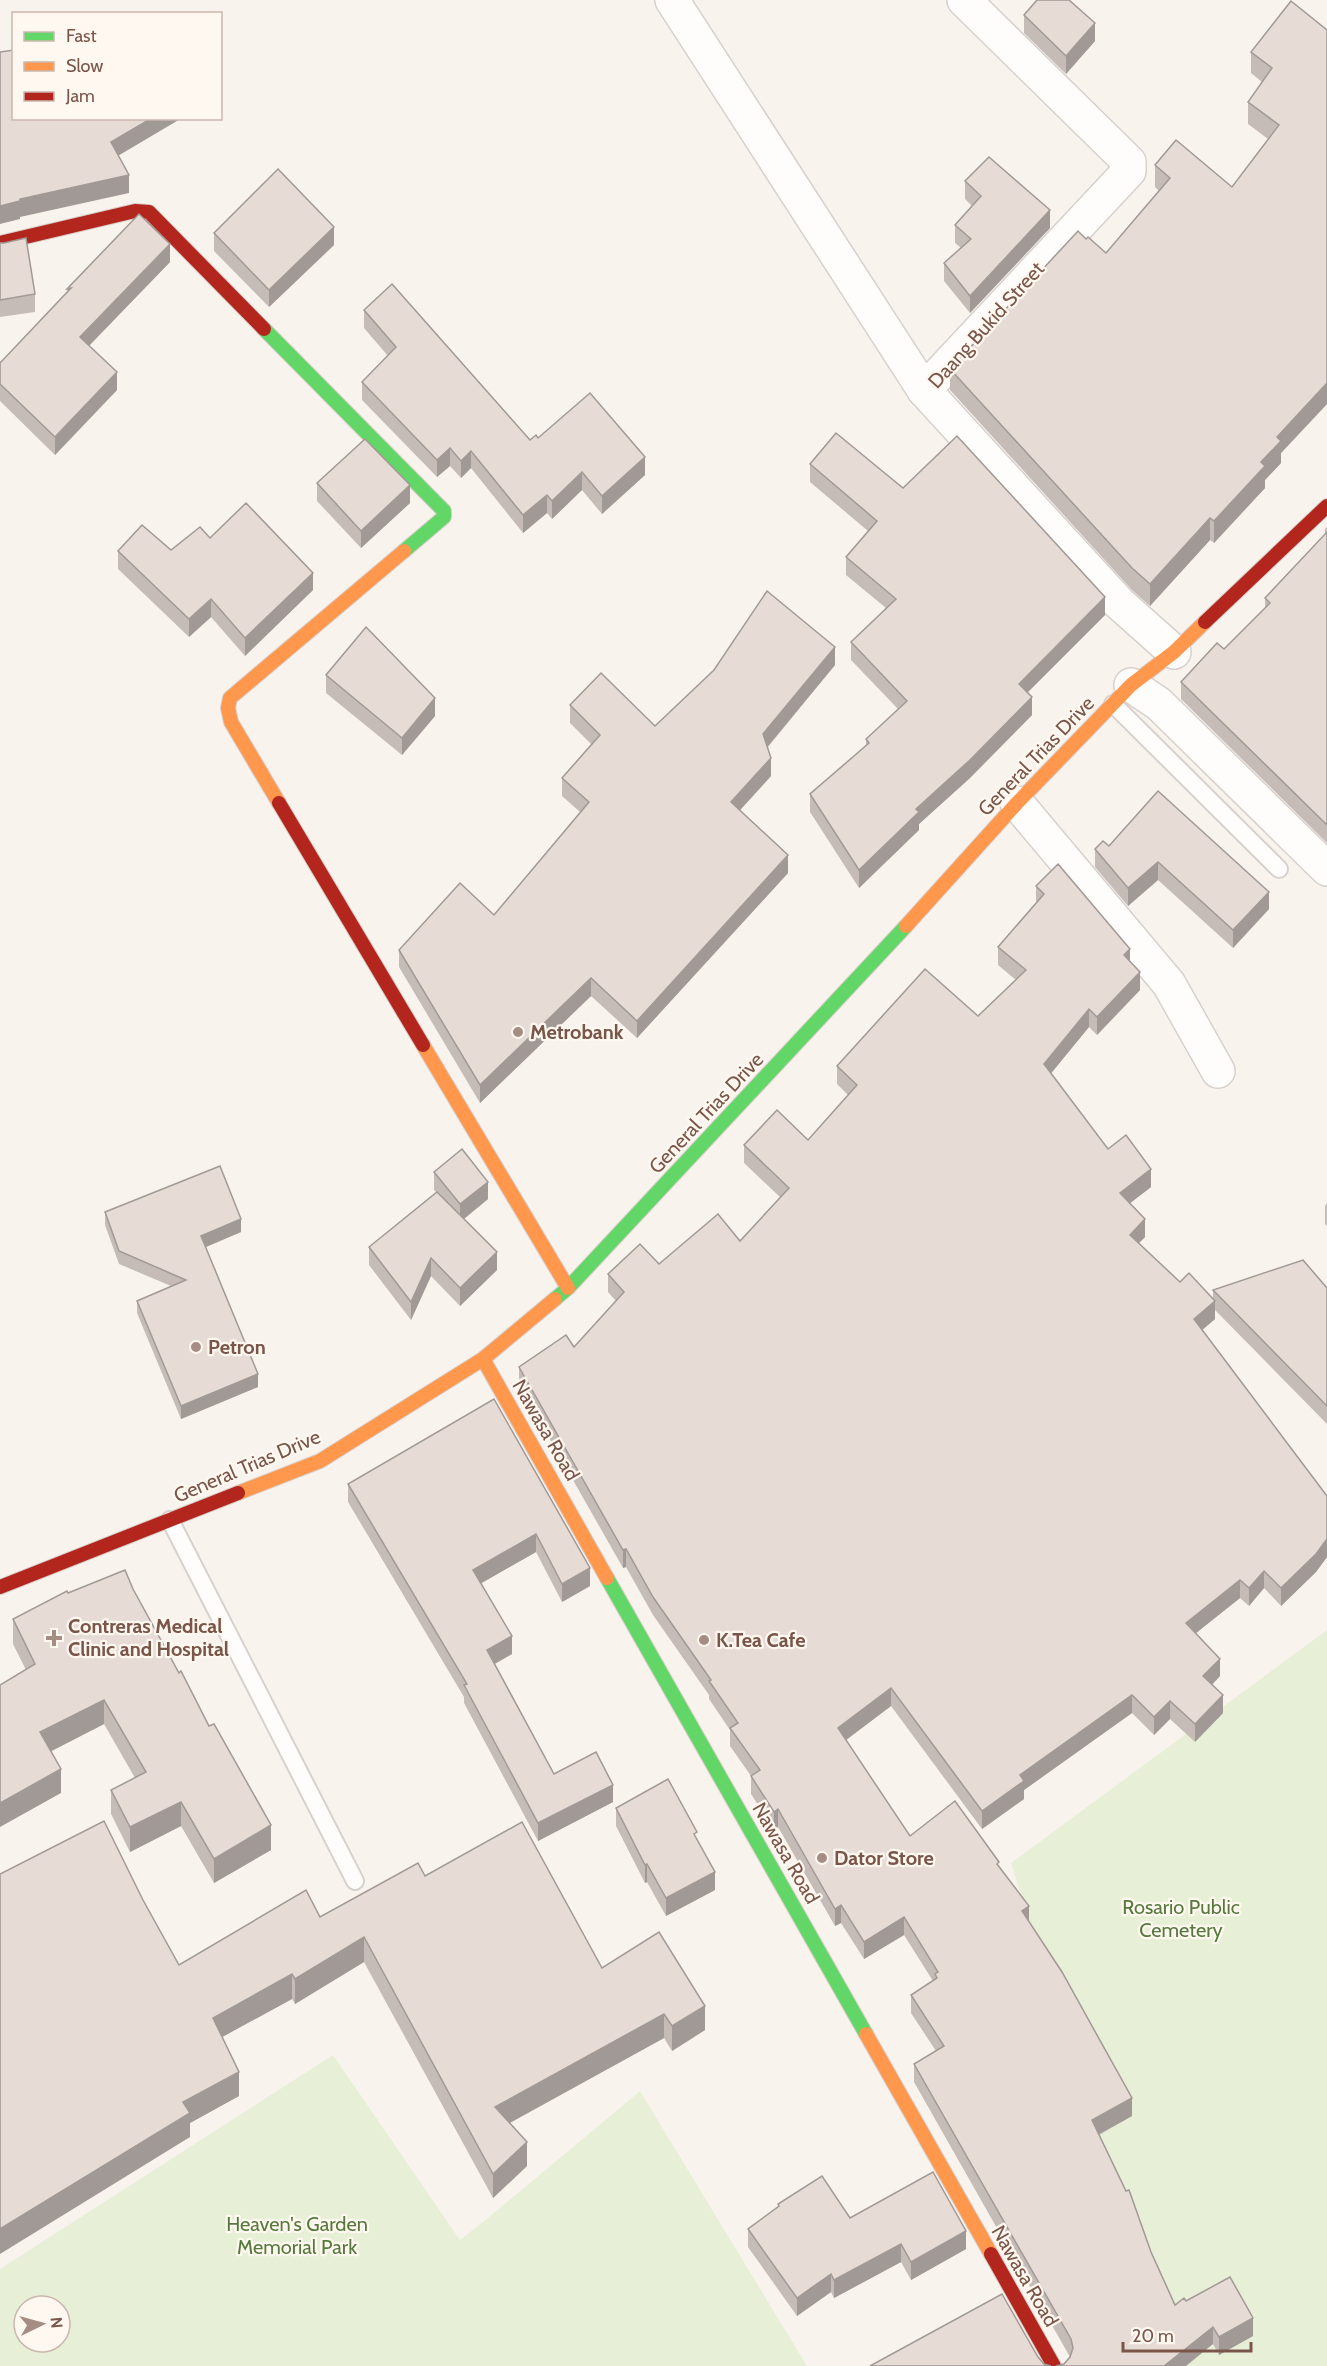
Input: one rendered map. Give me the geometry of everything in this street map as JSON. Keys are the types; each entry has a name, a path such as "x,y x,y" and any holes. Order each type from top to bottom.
{"street":[{"path":"672,0 924,390"},
{"name":"Daang Bukid Street","path":"964,0 1129,162 1129,171 924,390 1119,603 1174,652"},
{"path":"0,243 135,211 148,212 444,511 444,517 230,698 228,708 231,722 568,1288"},
{"name":"General Trias Drive","path":"0,1587 320,1461 483,1359 568,1288 878,957 1017,803 1122,695 1174,652 1327,506"},
{"path":"1122,695 1159,704 1327,869"},
{"path":"1017,803 1169,984 1218,1071"},
{"name":"Nawasa Road","path":"483,1359 1054,2366"}],"lane":[{"path":"1122,695 1279,869"},
{"path":"171,1520 355,1881"}],"green space":[{"name":"Rosario Public Cemetery","path":"1327,1630 1327,2366 1168,2366 1011,1863"},
{"name":"Heaven's Garden Memorial Park","path":"333,2055 460,2240 640,2091 807,2366 0,2366 0,2269"}],"building":[{"path":"1037,0 1069,0 1095,23 1066,56 1024,15"},
{"path":"1291,1 1327,30 1327,383 1277,437 1281,441 1261,462 1265,466 1214,521 1210,518 1150,584 1132,568 950,369 1078,231 1106,253 1170,178 1155,165 1176,140 1232,187 1279,125 1248,102 1272,68 1251,52"},
{"path":"12,50 12,120 149,120 111,142 129,175 20,199 20,201 0,206 0,52"},
{"path":"989,157 1050,210 970,296 944,263 971,239 955,225 981,196 965,181"},
{"path":"278,169 334,227 269,290 214,233"},
{"path":"139,214 170,244 80,337 117,372 55,437 0,384 0,363"},
{"path":"26,238 35,294 0,300 0,243"},
{"path":"392,284 530,440 536,435 538,438 590,393 645,457 602,496 582,472 552,501 547,495 523,515 471,451 461,461 450,448 437,460 362,382 396,347 364,310"},
{"path":"836,433 903,488 957,436 1105,597 1019,684 1032,697 970,760 916,809 919,812 859,870 810,794 869,743 866,739 907,701 851,642 896,599 846,557 877,521 810,464"},
{"path":"365,439 410,485 361,531 317,483"},
{"path":"246,503 313,573 245,638 211,599 189,619 118,551 142,525 171,550 200,527 210,538"},
{"path":"1327,532 1327,825 1181,682 1217,643 1224,649 1270,603 1265,598"},
{"path":"767,591 835,647 763,734 771,758 731,802 788,855 637,1021 591,978 480,1085 399,950 460,883 494,915 589,802 562,778 600,735 570,705 601,673 655,726 714,670"},
{"path":"366,627 435,698 402,738 326,675"},
{"path":"1158,791 1269,892 1233,930 1158,862 1128,888 1095,849 1103,841 1109,846"},
{"path":"1058,864 1130,949 1124,955 1140,972 1097,1017 1089,1009 1044,1064 1108,1149 1126,1135 1151,1169 1120,1193 1145,1219 1130,1235 1180,1282 1189,1273 1215,1301 1194,1319 1327,1496 1327,1539 1316,1554 1281,1588 1264,1571 1249,1588 1240,1580 1186,1623 1220,1659 1203,1676 1223,1695 1195,1724 1170,1701 1154,1717 1132,1695 1020,1775 1024,1781 982,1811 891,1688 838,1728 910,1836 955,1801 999,1862 997,1864 1029,1906 1022,1911 1062,1972 1132,2098 1092,2120 1126,2191 1129,2190 1151,2252 1175,2305 1184,2298 1186,2301 1230,2277 1253,2318 1219,2337 1213,2327 1164,2366 1056,2366 1064,2364 1070,2357 1073,2348 1071,2339 914,2064 944,2046 911,1995 937,1978 935,1974 938,1972 904,1917 864,1942 841,1905 835,1909 778,1809 774,1812 751,1776 760,1770 730,1728 738,1723 653,1597 626,1549 623,1550 519,1367 566,1335 574,1347 624,1292 608,1274 640,1244 659,1264 718,1214 740,1241 789,1188 744,1145 777,1110 808,1140 857,1085 837,1066 925,969 978,1016 1026,970 998,947 1044,894 1036,886"},
{"path":"462,1149 488,1182 460,1204 434,1172"},
{"path":"220,1166 241,1219 201,1236 258,1374 181,1406 137,1301 186,1280 119,1251 105,1212"},
{"path":"437,1192 497,1252 460,1288 431,1258 411,1302 369,1247"},
{"path":"1303,1260 1327,1288 1327,1406 1213,1290"},
{"path":"494,1399 590,1568 562,1584 536,1534 473,1570 512,1636 487,1650 554,1774 596,1752 613,1785 538,1823 464,1685 467,1684 348,1484"},
{"path":"125,1570 133,1589 179,1673 181,1671 209,1726 214,1724 271,1825 214,1859 181,1802 130,1827 111,1790 146,1772 104,1700 40,1732 61,1769 0,1803 0,1685 35,1664 13,1619 67,1591 68,1593"},
{"path":"668,1779 697,1832 694,1834 715,1872 666,1898 647,1864 645,1865 616,1808"},
{"path":"104,1821 143,1900 179,1965 306,1890 320,1917 418,1863 425,1876 522,1822 602,1968 659,1932 705,2006 672,2026 664,2014 495,2107 527,2142 493,2174 364,1937 295,1979 292,1974 213,2018 239,2072 183,2102 190,2113 0,2229 0,1874"},
{"path":"933,2172 966,2231 911,2262 901,2244 834,2280 831,2274 797,2298 748,2229 779,2206 778,2204 822,2176 850,2218"},
{"path":"1002,2294 1038,2357 1044,2364 1051,2366 870,2366"}],"traffic: fast":[{"path":"264,329 444,511 444,517 404,551"},
{"path":"555,1299 568,1288 906,926"},
{"path":"607,1578 866,2034"}],"traffic: slow":[{"path":"279,803 231,722 228,708 230,698 404,551"},
{"path":"906,926 1017,803 1131,685 1174,652 1205,622"},
{"path":"423,1045 568,1288"},
{"path":"238,1493 320,1461 483,1359 555,1299"},
{"path":"483,1359 607,1578"},
{"path":"866,2034 991,2254"}],"traffic: jam":[{"path":"0,243 135,211 149,212 264,329"},
{"path":"1205,622 1327,506"},
{"path":"279,803 423,1045"},
{"path":"0,1587 238,1493"},
{"path":"991,2254 1054,2366"}],"place":[{"name":"Metrobank","path":"518,1032"},
{"name":"Petron","path":"196,1347"},
{"name":"Contreras Medical Clinic and Hospital","path":"54,1638"},
{"name":"K.Tea Cafe","path":"704,1640"},
{"name":"Dator Store","path":"822,1858"}]}
